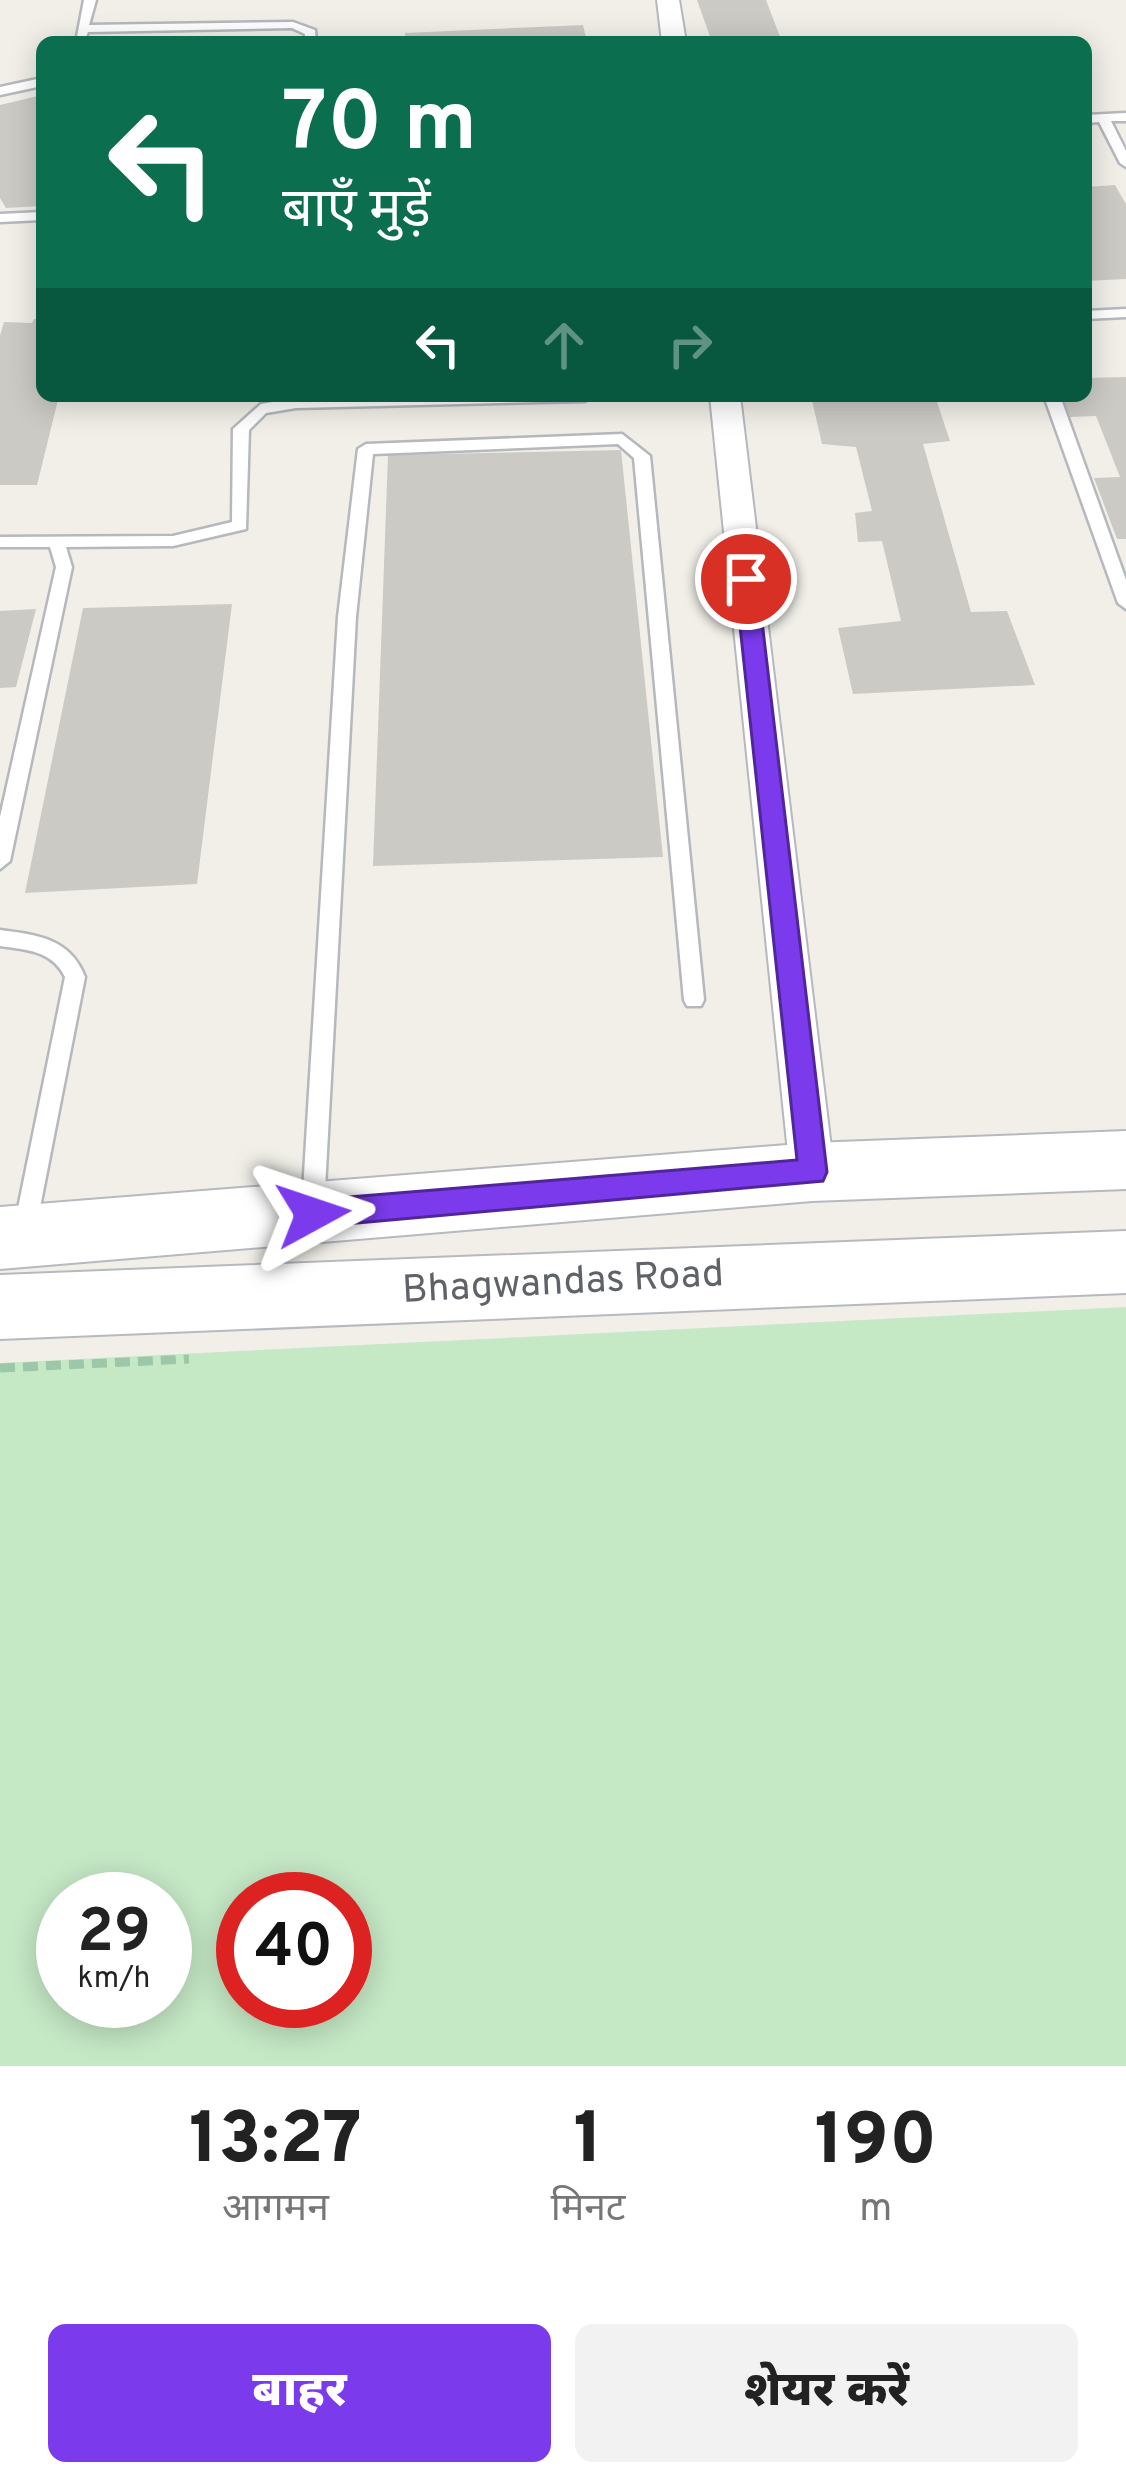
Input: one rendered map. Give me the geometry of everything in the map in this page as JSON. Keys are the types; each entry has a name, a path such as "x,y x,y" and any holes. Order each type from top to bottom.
{"street":[{"path":"668,0 673,36"},
{"path":"726,402 812,1172"},
{"path":"12,1238 812,1172 1126,1160"},
{"name":"Bhagwandas Road","path":"0,1307 1126,1262"}],"lane":[{"path":"90,0 82,35 293,25 311,32 311,36"},
{"path":"0,91 36,83"},
{"path":"1092,119 1126,117"},
{"path":"1103,118 1126,163"},
{"path":"0,218 36,217"},
{"path":"1092,315 1126,313"},
{"path":"0,542 173,541 211,536 240,525 241,429 261,409 368,402"},
{"path":"1054,402 1126,603"},
{"path":"313,1214 347,617 366,449 622,439 642,456 694,1000"},
{"path":"0,861 64,568 56,542"},
{"path":"0,938 52,947 72,962 75,977 12,1238"}],"green space":[{"path":"1126,1307 1126,2066 0,2066 0,1363"}],"building":[{"path":"697,0 766,0 780,36 710,36"},
{"path":"583,25 586,36 405,36"},
{"path":"36,96 36,206 6,208 0,198 0,105"},
{"path":"1115,185 1126,204 1126,279 1092,281 1092,187"},
{"path":"36,319 36,402 58,402 37,485 0,485 0,336 4,322 32,323"},
{"path":"1126,377 1126,539 1117,539 1094,478 1120,477 1096,416 1070,417 1064,402 1092,402 1092,378"},
{"path":"812,402 937,402 950,441 923,444 971,612 1007,611 1035,685 853,694 838,628 901,621 882,541 858,542 855,513 872,511 856,447 822,444"},
{"path":"621,450 663,857 373,866 388,455"},
{"path":"232,604 197,884 25,893 83,608"},
{"path":"36,609 16,687 0,688 0,611"}],"route":[{"path":"313,1214 812,1172 746,579"}]}
